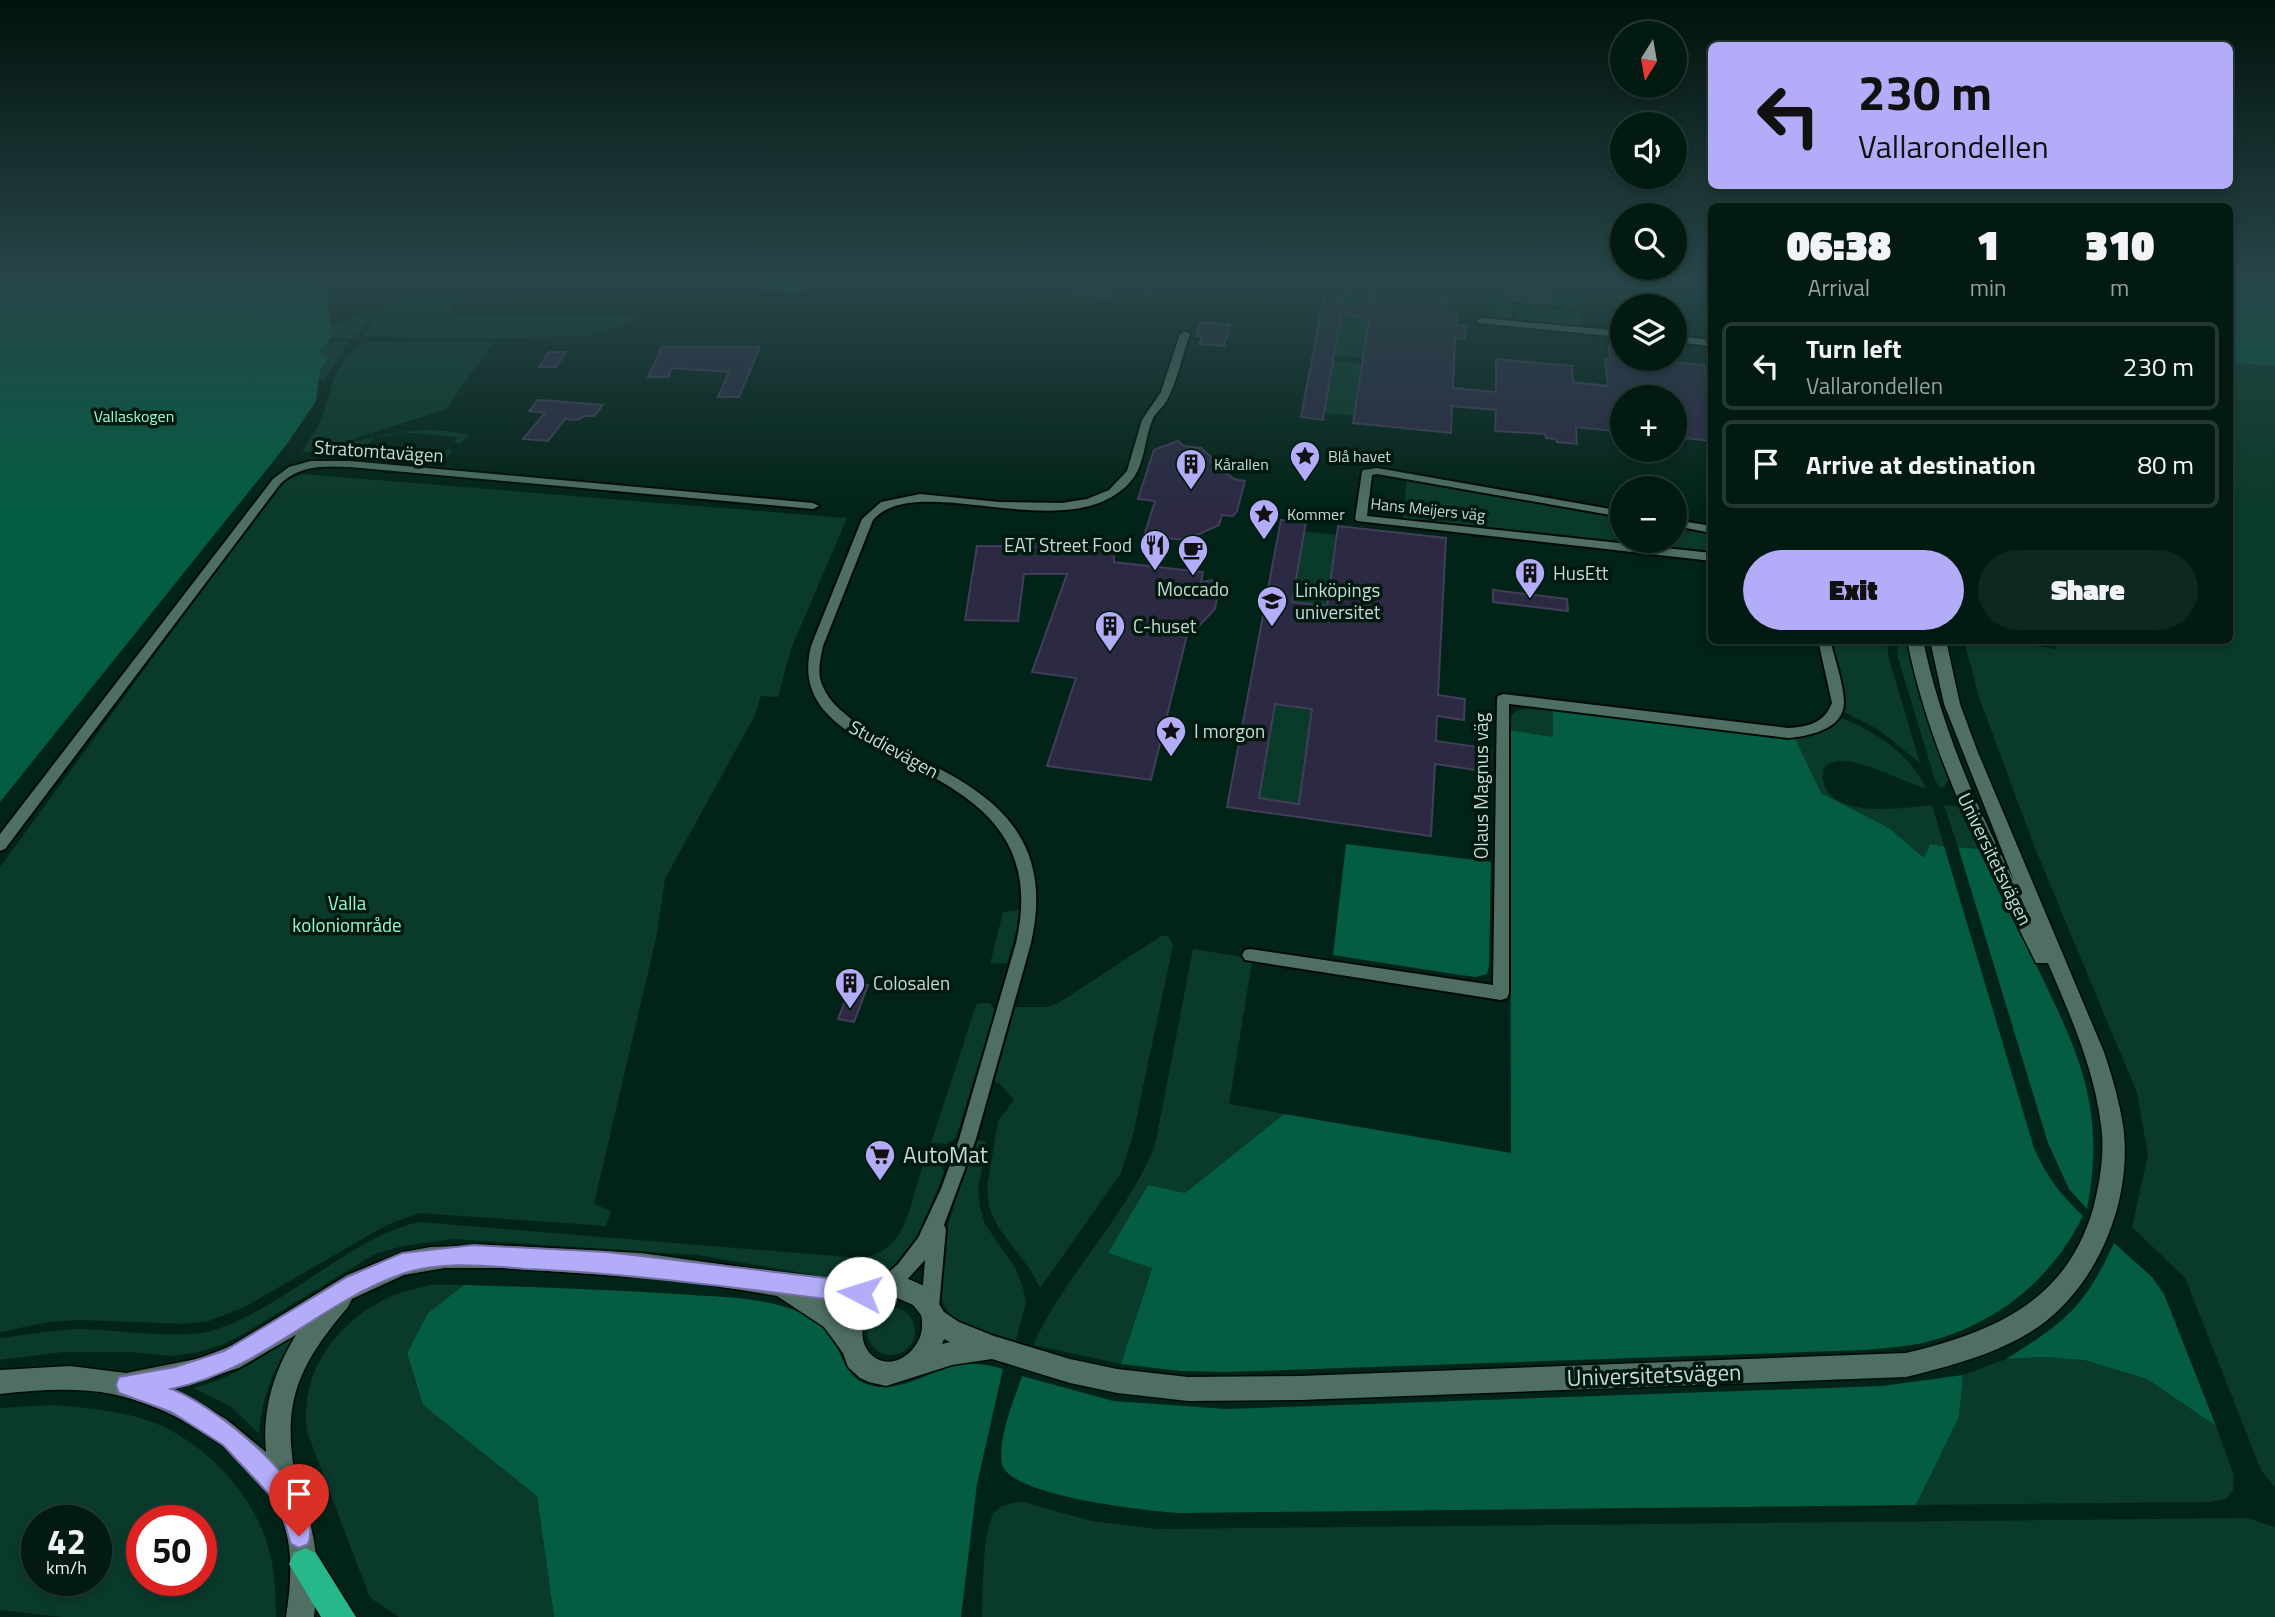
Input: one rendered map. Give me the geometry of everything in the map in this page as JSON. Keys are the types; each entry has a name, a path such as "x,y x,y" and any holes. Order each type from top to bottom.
{"highway":[{"path":"305,1564 340,1617"}],"main road":[{"name":"Universitetsvägen","path":"1915,644 1940,737 1965,798 2099,1069"},
{"name":"Universitetsvägen","path":"932,1313 951,1331 994,1348 1070,1371 1117,1381 1188,1389 1342,1387 1906,1365 1956,1354 2025,1323 2049,1304 2071,1281 2097,1236 2111,1174 2112,1127 2099,1069 1952,704 1939,644"},
{"path":"127,1385 175,1378 229,1361 355,1284 402,1263 450,1256 607,1262 841,1291 909,1288 925,1299 932,1313 930,1344 913,1365 890,1374 868,1370 853,1354 832,1319 779,1284"},
{"path":"300,1617 305,1564 278,1450 277,1416 283,1387 302,1346 355,1284"},
{"path":"849,1344 850,1323 860,1304 881,1289"},
{"name":"Universitetsvägen","path":"913,1365 952,1353 994,1348"},
{"path":"0,1382 72,1379 127,1385 178,1403 231,1437 277,1485 292,1510"}],"street":[{"name":"Studievägen","path":"932,1313 933,1251 940,1214 975,1111 1027,926 1030,904 1026,865 1006,824 986,804 950,780 866,735 827,705 815,682 814,659 817,646 868,519 879,506 897,500 920,498 1069,507 1100,499 1123,484 1132,469 1151,412 1160,404 1178,355"},
{"name":"Stratomtavägen","path":"0,845 269,491 281,476 293,468 316,464 350,464 813,506"},
{"name":"Hans Meijers väg","path":"1610,512 1367,471 1361,519 1610,546"},
{"path":"1687,525 1708,529"},
{"name":"Hans Meijers väg","path":"1675,553 1708,557"},
{"name":"Olaus Magnus väg","path":"1250,955 1501,993 1503,699 1788,733 1810,731 1830,720 1838,703 1825,644"},
{"name":"Studievägen","path":"881,1289 914,1262 940,1214"}],"green space":[{"name":"Vallaskogen","path":"0,355 325,355 329,358 320,370 316,401 287,444 0,802"},
{"path":"320,355 340,355 324,380 319,378"},
{"path":"349,355 484,355 446,409 319,450 321,452 302,452 322,418 337,372"},
{"path":"1338,355 1362,355 1362,358"},
{"path":"2233,355 2275,355 2275,1487 2261,1470 2185,1278 2132,1227 2148,1155 2137,1093 2034,846 1979,697 1965,644 2025,644 2056,649 2055,644 2233,644"},
{"path":"2233,355 2275,355 2275,366 2237,363"},
{"path":"1333,361 1361,364 1354,416 1324,413"},
{"path":"431,430 470,435 460,443 454,442 458,437 399,432"},
{"path":"376,436 366,446 443,454 448,449 452,450 445,459 359,451 323,452"},
{"name":"Valla koloniområde","path":"302,474 847,518 791,649 778,697 761,696 754,717 665,879 657,934 594,1204 611,1211 606,1226 418,1213 383,1227 245,1307 209,1321 185,1324 81,1320 49,1322 0,1332 0,867 238,541 285,481"},
{"path":"1407,477 1610,514 1610,542 1403,519"},
{"path":"1687,528 1708,532 1708,553 1687,550"},
{"path":"1304,531 1337,535 1327,606 1292,602"},
{"path":"1832,644 1887,644 1889,659 1920,763 1879,730 1844,712 1845,695"},
{"path":"1897,644 1908,644 1926,719 1949,778 1944,787 1940,788 1935,780 1898,658"},
{"path":"1275,704 1312,709 1299,804 1259,798"},
{"path":"1528,708 1553,710 1553,737 1510,730 1513,714"},
{"path":"1553,710 1795,738 1821,793 1889,828 1924,858 1930,844 1944,846 2034,1148 2055,1185 2083,1216 2070,1240 2037,1280 2018,1298 1997,1312 1949,1335 1908,1346 1864,1350 1226,1372 1181,1371 1121,1364 1152,1268 1108,1253 1148,1185 1185,1193 1284,1114 1511,1153 1510,730 1553,737"},
{"path":"1842,718 1879,737 1901,754 1926,788 1857,763 1843,761 1832,763 1823,769 1825,786 1833,797 1864,808 1932,805 1944,846 1930,844 1925,859 1889,828 1821,793 1795,738 1821,733"},
{"path":"1944,805 1961,807 1979,849 1958,847"},
{"path":"1346,844 1491,862 1487,974 1476,977 1333,955"},
{"path":"1958,847 1979,849 2053,1000 2077,1057 2091,1112 2093,1142 2087,1209 2069,1189 2048,1143"},
{"path":"1019,910 1017,930 1007,963 990,964 1003,912"},
{"path":"1161,936 1168,936 1173,945 1133,1135 1120,1175 1040,1288 1031,1271 998,1227 989,1207 987,1187 998,1121 1014,1100 999,1083 994,1082 1015,1007 1047,1007 1060,1002"},
{"path":"1193,949 1243,957 1252,962 1229,1104 1284,1114 1185,1193 1148,1185 1108,1253 1152,1267 1121,1364 1033,1345 1062,1294 1128,1197 1155,1145"},
{"path":"990,1003 995,1010 956,1138 946,1144 931,1143 976,1005"},
{"path":"977,1140 986,1142 978,1190 985,1224 1016,1269 1026,1302 1016,1340 957,1320 942,1300 939,1279 947,1229"},
{"path":"930,1157 938,1159 944,1172 915,1246 884,1279 861,1281 826,1277 697,1255 453,1239 403,1246 375,1254 250,1330 224,1344 199,1352 173,1356 130,1352 63,1352 0,1360 0,1338 77,1329 164,1334 211,1331 264,1307 367,1243 393,1230 419,1222 860,1258 874,1255 885,1249 901,1230 922,1168"},
{"path":"2114,1243 2152,1277 2164,1294 2216,1426 2147,1379 2084,1360 2042,1357 2006,1359 2071,1312 2093,1283"},
{"path":"431,1285 464,1285 428,1313 407,1353 423,1405 537,1496 554,1617 399,1617 370,1598 307,1432 309,1388 326,1349 356,1318 374,1305 398,1293"},
{"path":"464,1285 677,1294 774,1304 803,1313 821,1324 831,1336 849,1371 863,1383 874,1386 903,1384 963,1364 1003,1369 977,1484 961,1617 554,1617 537,1496 423,1405 407,1353 428,1313"},
{"path":"891,1307 908,1314 915,1331 908,1348 891,1355 874,1348 867,1331 874,1314"},
{"path":"299,1330 283,1355 267,1391 259,1434 231,1407 193,1388 249,1365"},
{"path":"2042,1357 2084,1360 2147,1379 2216,1426 2234,1475 2233,1490 2226,1499 2209,1502 1916,1505 1959,1417 1963,1375 2006,1359"},
{"path":"1963,1375 1959,1417 1916,1505 1178,1513 1081,1500 1028,1485 1010,1475 1002,1464 1001,1454 1007,1420 1022,1376 1113,1401 1226,1409 1882,1386"},
{"path":"53,1405 94,1409 149,1421 181,1436 215,1462 243,1495 263,1533 273,1569 276,1617 62,1617 0,1610 0,1408"},
{"path":"1024,1502 1091,1521 1158,1529 2247,1518 2275,1527 2275,1617 982,1617 984,1563 990,1522 1000,1507"}],"building":[{"path":"547,355 564,355 556,367 539,367"},
{"path":"658,355 756,355 739,397 718,397 729,372 672,368 668,377 648,377"},
{"path":"1313,355 1334,355 1323,420 1301,417"},
{"path":"1363,355 1454,355 1453,388 1496,392 1496,359 1572,366 1573,382 1608,386 1605,359 1610,360 1610,371 1687,371 1687,363 1704,365 1708,383 1708,441 1687,438 1687,385 1610,385 1610,431 1576,427 1577,444 1557,442 1556,439 1546,438 1545,434 1495,431 1496,410 1452,406 1451,433 1353,423"},
{"path":"538,400 603,405 594,416 584,416 578,420 565,419 548,441 523,439 545,413 529,411"},
{"name":"Kårallen","path":"1178,441 1184,446 1201,448 1211,457 1210,461 1234,479 1245,481 1237,511 1233,516 1222,515 1219,525 1186,540 1144,536 1155,501 1138,499 1154,450"},
{"path":"1281,520 1306,522 1292,602 1327,606 1338,526 1446,538 1438,695 1465,699 1464,720 1437,716 1436,741 1491,749 1490,772 1435,764 1431,836 1227,807","holes":["1275,704 1312,709 1299,804 1259,798"]},
{"name":"C-huset","path":"1031,541 1062,541 1061,545 1066,547 1114,547 1114,562 1203,572 1201,582 1212,580 1218,592 1215,609 1197,628 1189,627 1151,780 1047,766 1076,678 1032,672 1067,574 1024,574 1018,621 965,620 977,546 1025,546 1031,545"},
{"name":"HusEtt","path":"1493,590 1567,599 1568,611 1493,602"},
{"name":"Colosalen","path":"852,983 868,985 854,1022 838,1019"}],"place":[{"name":"Blå havet","path":"1305,483"},
{"name":"Kårallen","path":"1191,491"},
{"name":"Kommer","path":"1264,541"},
{"name":"EAT Street Food","path":"1155,572"},
{"name":"Moccado","path":"1193,577"},
{"name":"HusEtt","path":"1530,600"},
{"name":"Linköpings universitet","path":"1272,628"},
{"name":"C-huset","path":"1110,653"},
{"name":"I morgon","path":"1171,758"},
{"name":"Colosalen","path":"850,1010"},
{"name":"AutoMat","path":"880,1182"}],"route":[{"path":"299,1536 292,1510 277,1485 231,1437 178,1403 127,1385 175,1378 229,1361 313,1307 355,1284 402,1263 426,1259 474,1255 607,1262 860,1293"}]}
